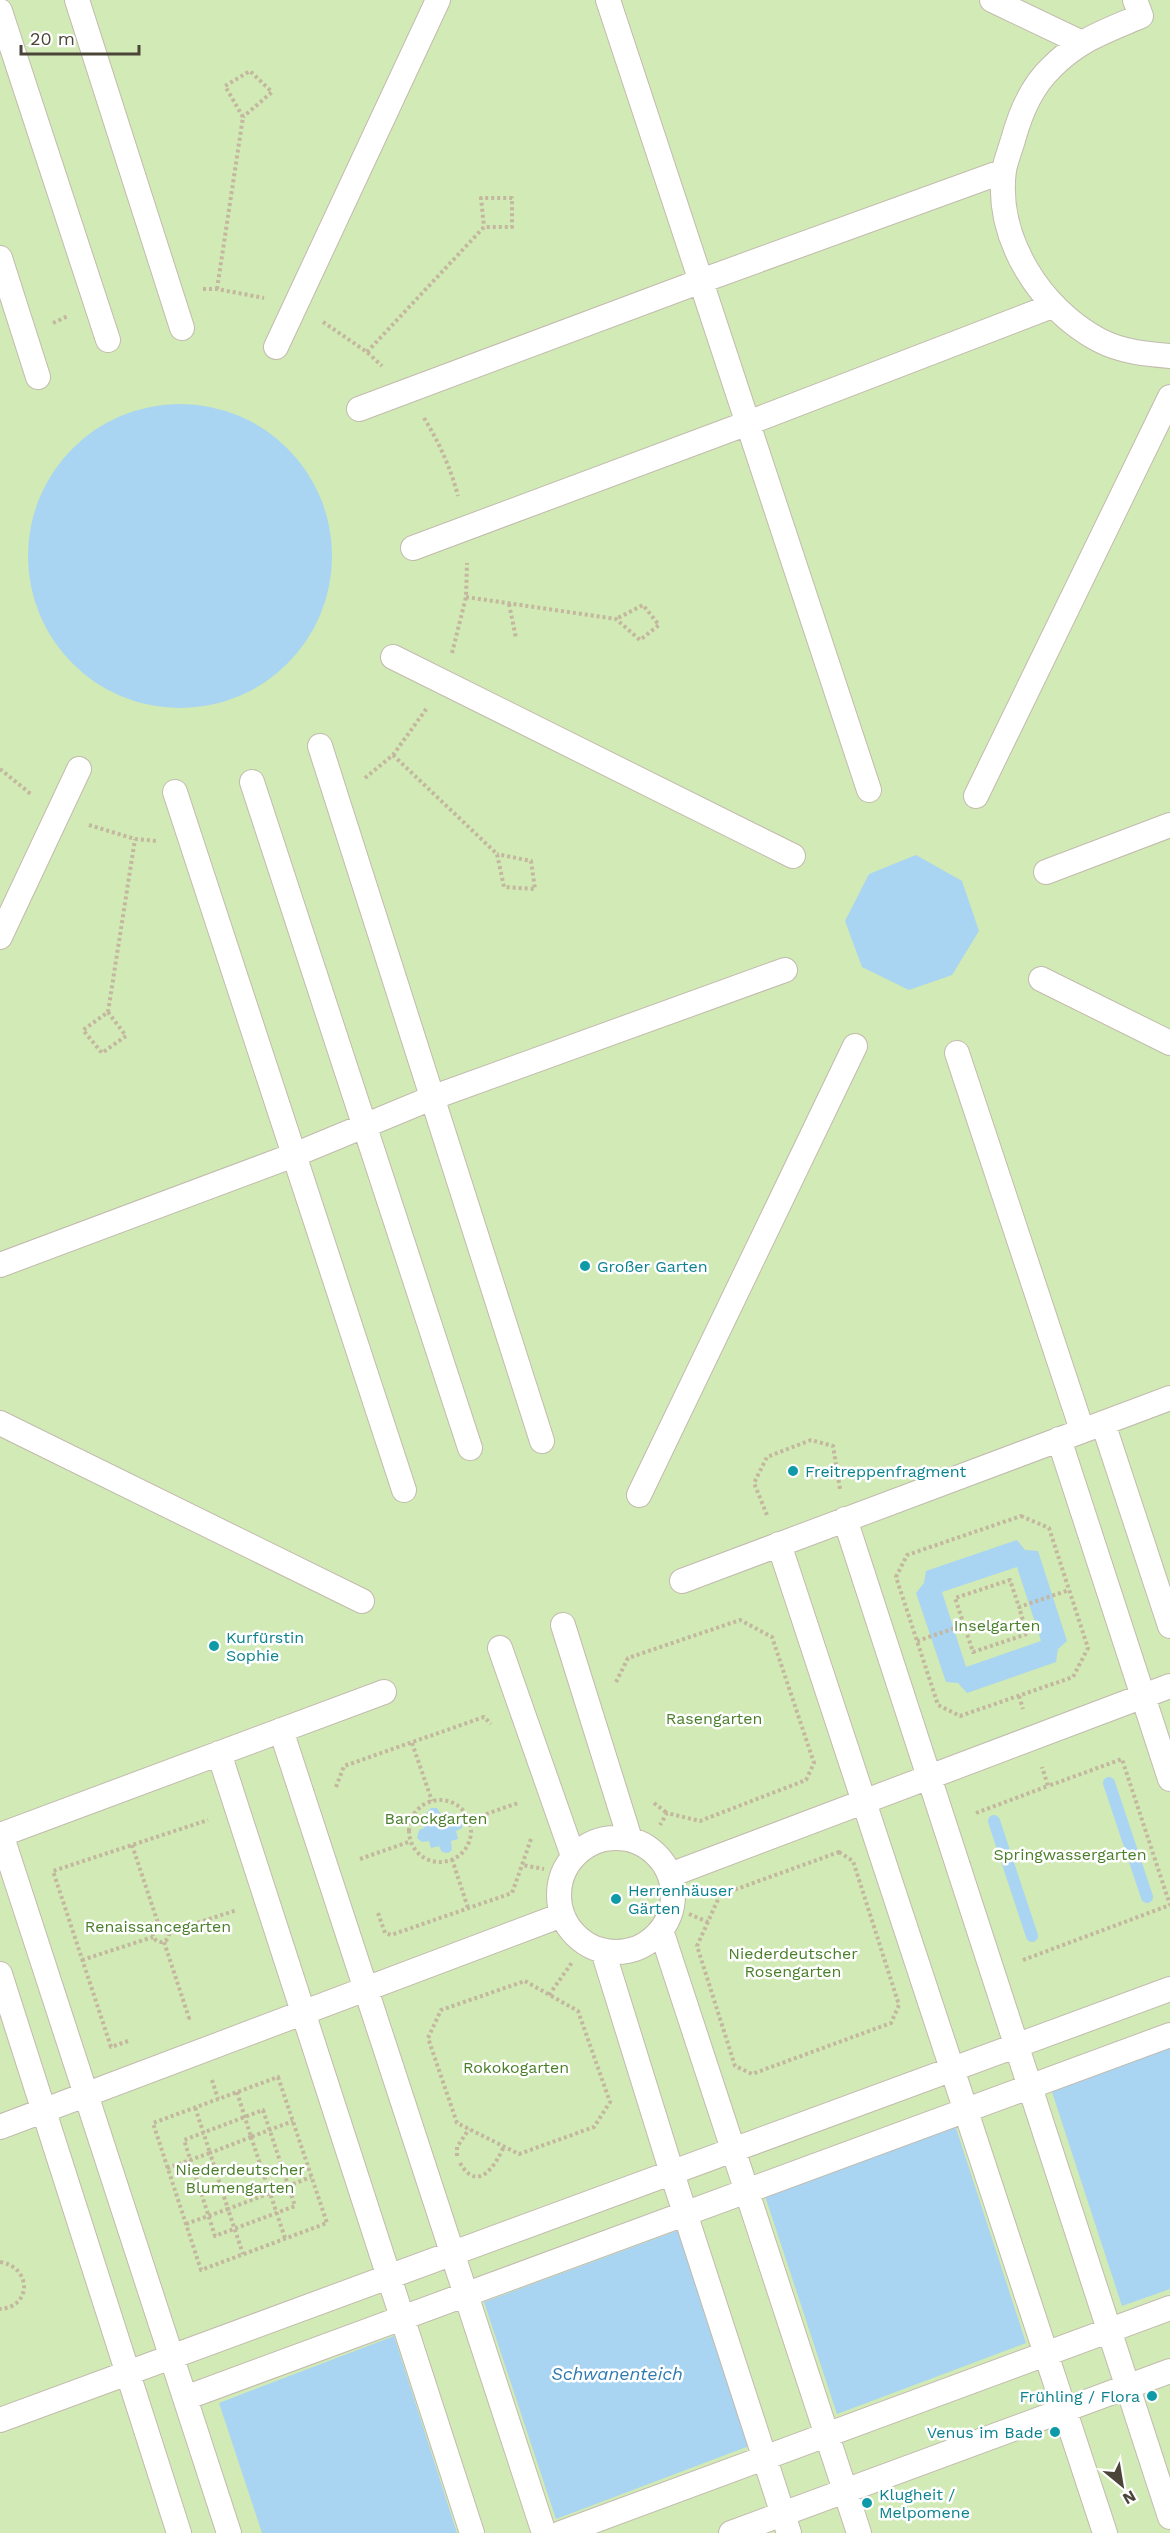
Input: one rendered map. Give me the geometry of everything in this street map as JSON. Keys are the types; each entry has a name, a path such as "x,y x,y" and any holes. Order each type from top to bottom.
{"street":[{"path":"77,0 182,328"},
{"path":"276,347 438,0"},
{"path":"608,0 869,790"},
{"path":"992,0 1080,42"},
{"path":"1136,0 1141,16 1080,42 1049,69 1021,110 1004,171 1004,199 1012,240 1035,285 1052,306 1099,340 1136,354 1170,356"},
{"path":"0,11 108,340"},
{"path":"359,409 1004,171"},
{"path":"0,258 38,377"},
{"path":"413,548 1052,306"},
{"path":"976,796 1170,397"},
{"path":"393,657 793,856"},
{"path":"320,746 542,1441"},
{"path":"0,937 79,768"},
{"path":"252,782 470,1448"},
{"path":"176,792 404,1490"},
{"path":"1046,872 1170,825"},
{"path":"0,1265 294,1155 434,1097 785,970"},
{"path":"1041,979 1170,1043"},
{"path":"639,1495 855,1046"},
{"path":"957,1053 1093,1426 1170,1626"},
{"path":"682,1581 1170,1398"},
{"path":"0,1423 362,1601"},
{"path":"1059,1439 1170,1779"},
{"path":"845,1519 1170,2517"},
{"path":"779,1544 954,2068 1105,2533"},
{"path":"563,1624 638,1842"},
{"path":"500,1648 568,1864"},
{"path":"670,1875 1170,1686"},
{"path":"229,2533 1,1834 384,1692"},
{"path":"281,1730 544,2533"},
{"path":"219,1753 472,2533"},
{"path":"604,1838 638,1842 660,1858 670,1875 673,1891 672,1907 661,1930 639,1947 622,1952 594,1947 567,1926 562,1915 558,1894 568,1864 587,1845 604,1838"},
{"path":"0,2127 562,1915"},
{"path":"661,1930 859,2533"},
{"path":"594,1947 672,2173 785,2524"},
{"path":"0,1974 179,2533"},
{"path":"0,2420 1170,1989"},
{"path":"185,2398 1170,2035"},
{"path":"561,2533 1170,2308"},
{"path":"732,2533 785,2524 846,2491 1170,2371"}],"path":[{"path":"217,289 243,117 225,86 250,71 272,92 243,117"},
{"path":"368,352 484,227 512,227 512,198 481,198 484,227"},
{"path":"170,288 217,289 257,296 294,308 333,327 368,352 406,392 434,434 450,471 465,530 467,563 466,597 457,640 442,682 420,720 393,755 339,800"},
{"path":"27,340 60,319 96,304"},
{"path":"466,597 616,619 640,640 659,625 643,605 616,619"},
{"path":"509,604 516,638"},
{"path":"393,755 497,854 531,861 534,889 504,887 497,854"},
{"path":"0,769 22,788 59,812 96,828 135,838 192,844"},
{"path":"108,1012 126,1036 102,1053 83,1030 108,1012 135,838"},
{"path":"754,1483 766,1457 812,1440 833,1446 845,1519"},
{"path":"1022,1516 1048,1528 1088,1648 1073,1677 960,1716 938,1705 917,1641 896,1577 907,1555 1022,1516"},
{"path":"1010,1580 1027,1634 973,1652 964,1625 955,1598 1010,1580"},
{"path":"1019,1607 1069,1590"},
{"path":"615,1683 628,1658 740,1620 772,1637 814,1763 806,1780 700,1821 667,1813 653,1802"},
{"path":"917,1641 964,1625"},
{"path":"1019,1696 1048,1786"},
{"path":"338,1795 335,1785 344,1767 484,1717 492,1725"},
{"path":"412,1743 432,1801"},
{"path":"973,1814 1122,1759 1170,1905 1020,1961"},
{"path":"515,1792 522,1813"},
{"path":"432,1801 450,1802 459,1806 469,1820 471,1830 466,1848 452,1859 442,1862 423,1857 411,1841 411,1821 423,1806 432,1801"},
{"path":"469,1820 518,1803"},
{"path":"638,1842 667,1813"},
{"path":"133,2039 111,2047 53,1871 212,1819"},
{"path":"378,1912 385,1933 391,1935 512,1893 531,1840 528,1831"},
{"path":"360,1859 411,1841"},
{"path":"132,1845 159,1926"},
{"path":"356,1848 363,1869"},
{"path":"839,1852 854,1861 899,2005 891,2023 752,2074 735,2066 697,1946 720,1895 839,1852"},
{"path":"452,1859 468,1908"},
{"path":"522,1865 568,1864"},
{"path":"169,1932 241,1908"},
{"path":"159,1926 166,1928 169,1932"},
{"path":"153,1937 153,1932 159,1926"},
{"path":"164,1942 168,1939 169,1932"},
{"path":"82,1960 153,1937"},
{"path":"153,1937 159,1942 164,1942"},
{"path":"164,1942 200,2052"},
{"path":"549,1995 594,1947"},
{"path":"525,1981 549,1995 578,2012 610,2102 594,2127 519,2154 457,2124 428,2038 441,2010 525,1981"},
{"path":"178,2022 200,2014"},
{"path":"278,2077 327,2223 201,2270 153,2123 195,2107 278,2077"},
{"path":"237,2092 285,2238"},
{"path":"195,2107 243,2254"},
{"path":"263,2110 295,2206 215,2236 184,2140 245,2117 263,2110"},
{"path":"167,2168 293,2121"},
{"path":"469,2129 456,2151 461,2166 470,2173 480,2176 489,2172 504,2146"},
{"path":"186,2224 311,2177"},
{"path":"0,2262 15,2267 24,2280 24,2288 17,2302 10,2307 0,2309"}],"green space":[{"name":"Großer Garten","path":"0,0 1170,0 1170,2533 0,2533"}],"water":[{"path":"165,404 195,404 224,410 252,422 277,438 298,459 314,484 326,512 332,541 332,571 321,614 307,641 288,664 265,683 238,697 195,708 165,708 136,702 108,690 83,674 62,653 46,628 34,600 28,571 28,541 34,512 46,484 62,459 83,438 108,422 136,410"},
{"path":"916,855 962,881 979,931 952,975 909,990 862,967 845,921 869,874"},
{"path":"1017,1540 1025,1550 1038,1551 1067,1641 1058,1649 1056,1662 967,1693 958,1683 946,1682 916,1593 924,1583 926,1571","holes":["1017,1567 1041,1641 966,1667 942,1592"]},
{"path":"431,1808 437,1808 441,1815 449,1812 452,1818 458,1817 463,1821 462,1828 456,1831 458,1839 451,1841 452,1850 448,1853 442,1852 439,1846 431,1848 429,1841 422,1842 417,1838 419,1830 424,1828 422,1821 428,1819 427,1812"},
{"path":"1170,2043 1170,2289 1122,2306 1051,2089"},
{"path":"955,2125 1026,2343 837,2414 765,2196"},
{"name":"Schwanenteich","path":"679,2230 749,2446 556,2519 484,2302"},
{"path":"394,2336 457,2533 262,2533 219,2403"}],"waterway":[{"path":"1109,1783 1147,1897"},
{"path":"994,1821 1032,1936"}],"place":[{"name":"Großer Garten","path":"585,1266"},
{"name":"Freitreppenfragment","path":"793,1471"},
{"name":"Kurfürstin Sophie","path":"214,1646"},
{"name":"Herrenhäuser Gärten","path":"616,1899"},
{"name":"Frühling / Flora","path":"1152,2396"},
{"name":"Venus im Bade","path":"1055,2432"},
{"name":"Klugheit / Melpomene","path":"867,2503"}],"park label":[{"name":"Inselgarten","path":"997,1625"},
{"name":"Rasengarten","path":"714,1718"},
{"name":"Barockgarten","path":"436,1818"},
{"name":"Springwassergarten","path":"1070,1854"},
{"name":"Renaissancegarten","path":"158,1926"},
{"name":"Niederdeutscher Rosengarten","path":"793,1962"},
{"name":"Rokokogarten","path":"516,2067"},
{"name":"Niederdeutscher Blumengarten","path":"240,2178"}]}
